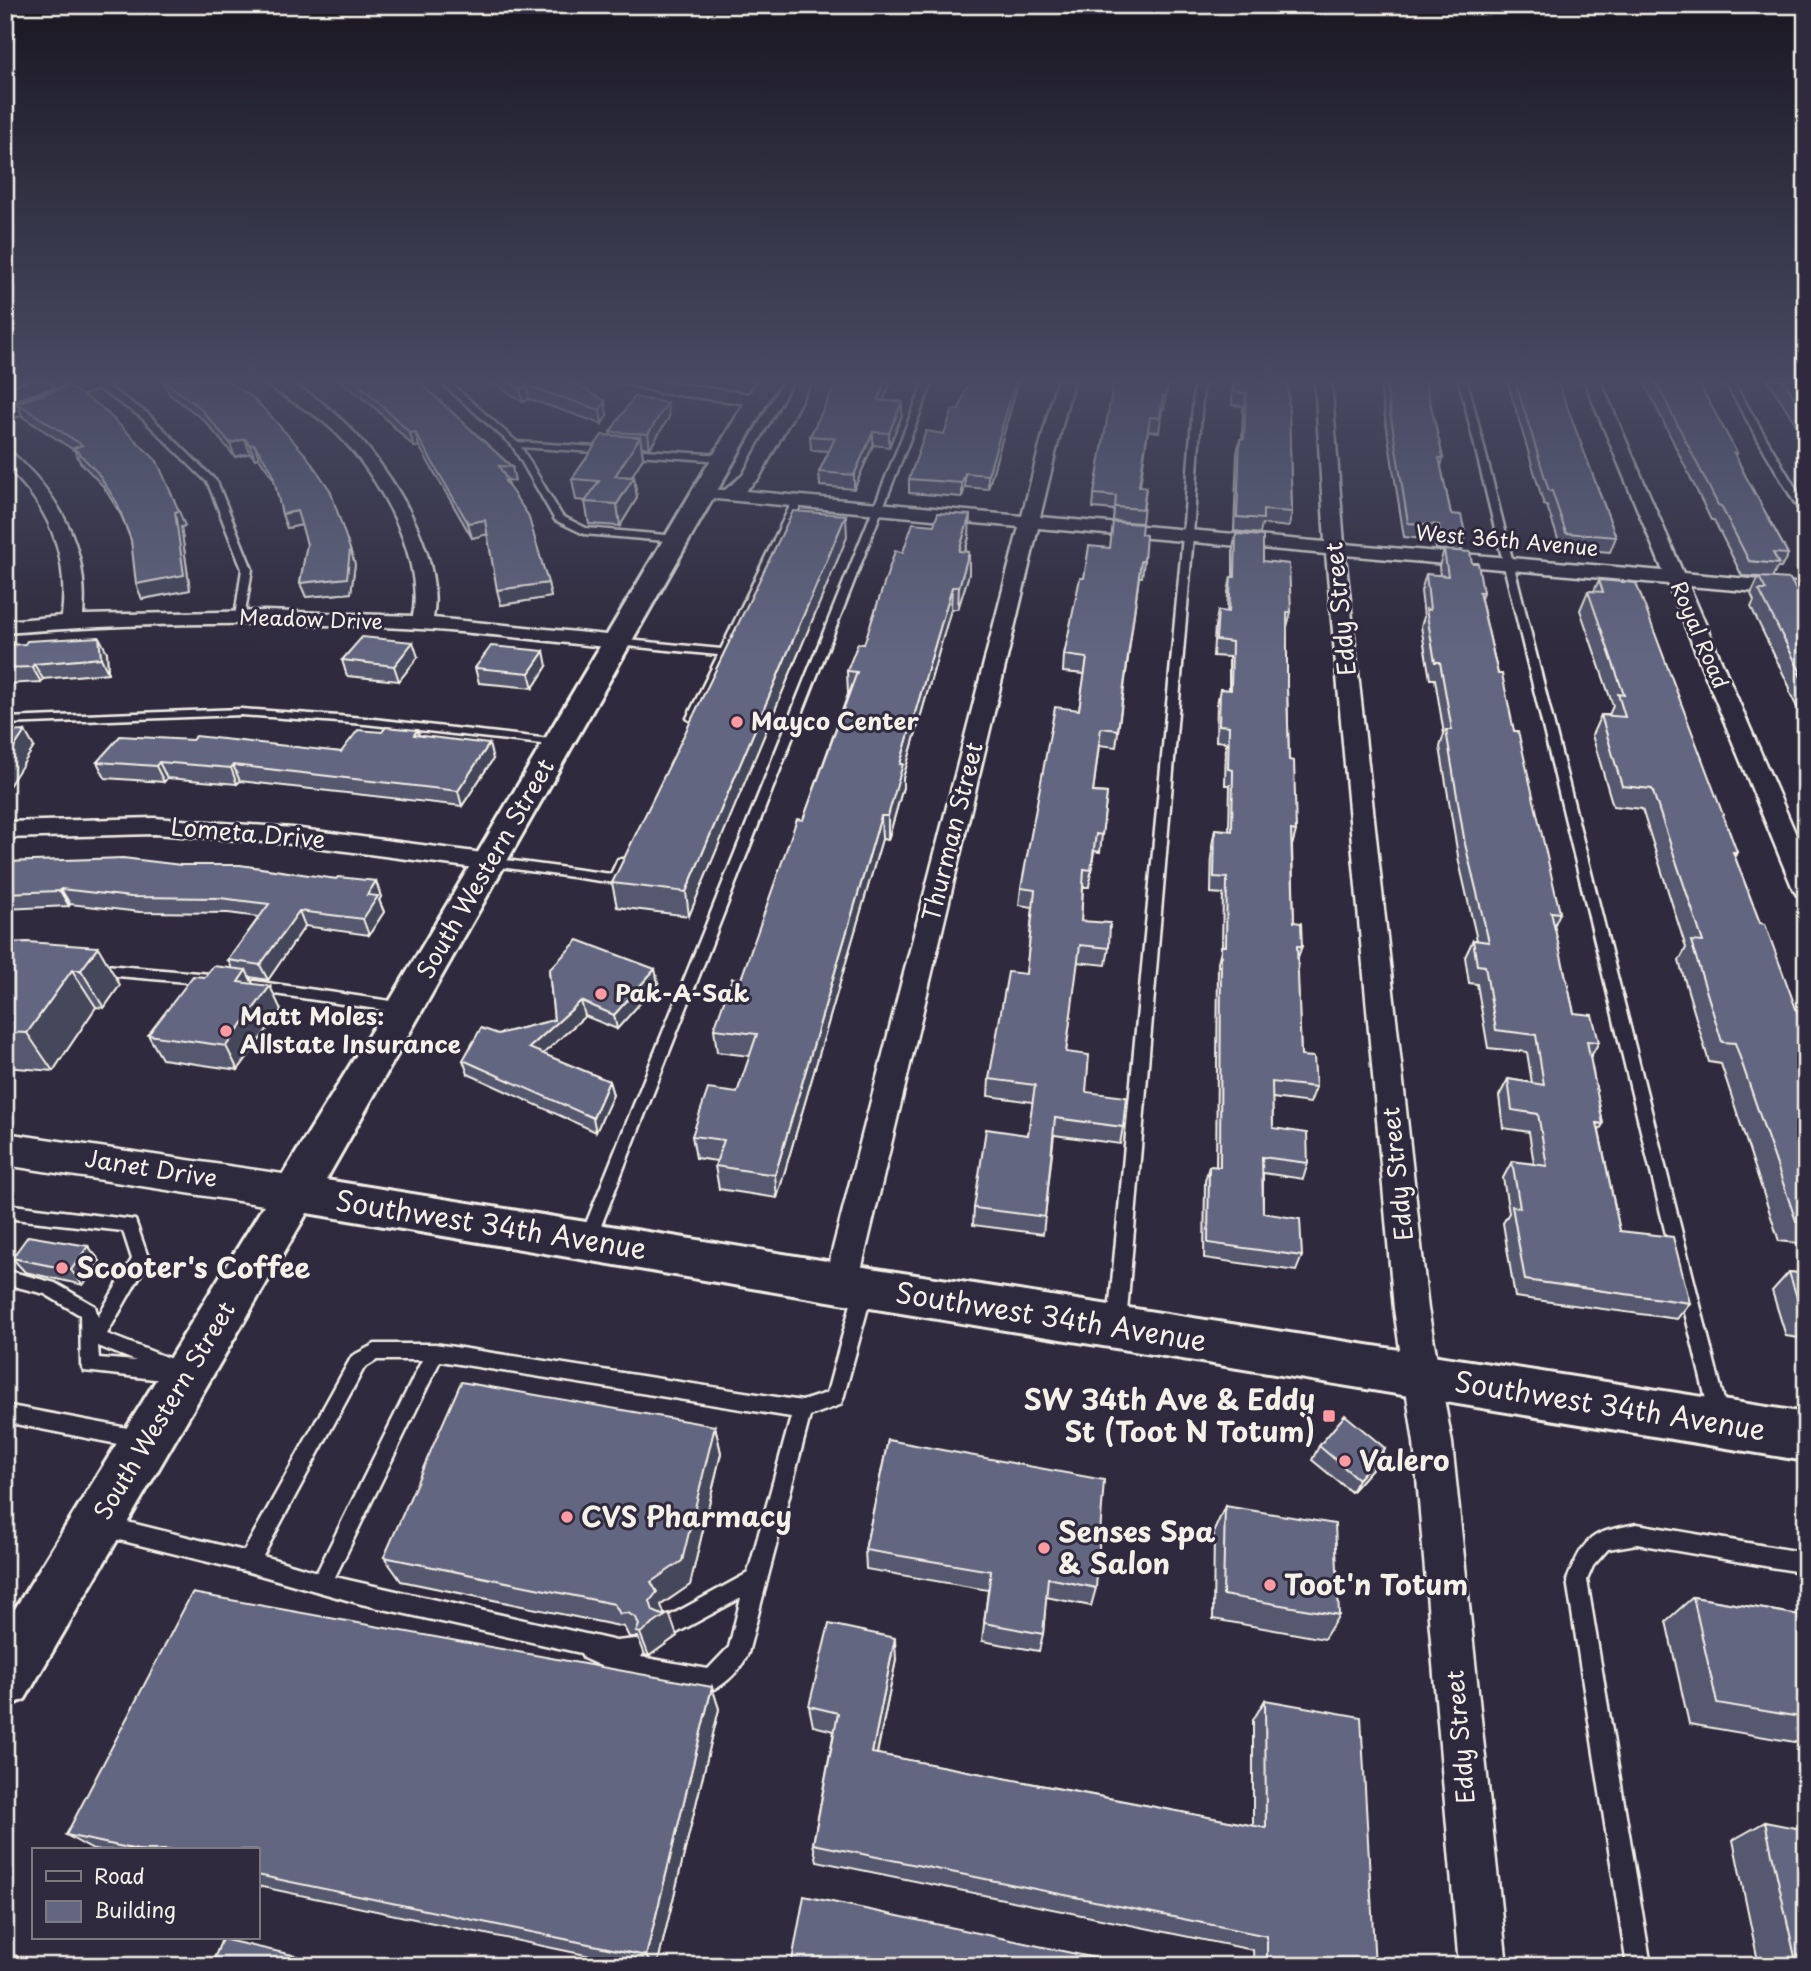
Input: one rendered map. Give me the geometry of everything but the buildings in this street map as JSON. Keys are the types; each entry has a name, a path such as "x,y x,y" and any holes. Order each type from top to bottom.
{"main road":[{"name":"South Western Street","path":"5,1679 405,1009 677,539 715,495 720,472"},
{"name":"Southwest 34th Avenue","path":"296,1193 1806,1437"}],"street":[{"path":"25,472 51,507 74,562 76,598 72,621"},
{"path":"376,472 389,488 412,536 426,593 422,623"},
{"path":"715,495 750,478 753,472"},
{"name":"Thurman Street","path":"853,1285 1042,472"},
{"name":"Eddy Street","path":"1330,472 1411,1309 1433,1443 1483,1966"},
{"name":"Royal Road","path":"1630,472 1806,889"},
{"name":"West 36th Avenue","path":"715,495 1806,590"},
{"name":"Meadow Drive","path":"5,628 72,621 240,617 422,623 617,642"},
{"name":"Lometa Drive","path":"5,830 154,826 293,836 490,862"},
{"name":"Janet Drive","path":"5,1150 62,1156 296,1193"}],"lane":[{"path":"202,472 212,482 247,569 240,617"},
{"path":"531,472 558,518 584,531 677,539"},
{"path":"587,1241 891,472"},
{"path":"1116,1327 1193,472"},
{"path":"1486,472 1720,1423"},
{"path":"1782,472 1806,514"},
{"path":"688,728 797,502"},
{"path":"617,642 724,652"},
{"path":"5,721 241,712 365,721 559,743"},
{"path":"490,862 615,878 627,853"},
{"path":"78,968 236,983 405,1009"},
{"path":"5,1211 129,1225 141,1261 95,1337 188,1374"},
{"path":"5,1277 49,1288 89,1311 90,1365 188,1374"},
{"path":"249,1562 358,1362 375,1352 435,1352 802,1410 834,1399 853,1285"},
{"path":"324,1581 435,1352"},
{"path":"570,1641 616,1664 712,1680 738,1653 802,1410"},
{"path":"5,1413 148,1441"},
{"path":"97,1525 324,1581 361,1594 615,1651 636,1649"},
{"path":"1639,1966 1577,1580 1586,1559 1604,1540 1637,1534 1806,1563"},
{"path":"671,1626 756,1579"}],"place":[{"name":"Mayco Center","path":"737,722"},
{"name":"Pak-A-Sak","path":"601,994"},
{"name":"Matt Moles: Allstate Insurance","path":"226,1031"},
{"name":"Scooter's Coffee","path":"62,1268"},
{"name":"SW 34th Ave & Eddy St (Toot N Totum)","path":"1329,1416"},
{"name":"Valero","path":"1345,1461"},
{"name":"CVS Pharmacy","path":"567,1517"},
{"name":"Senses Spa & Salon","path":"1044,1548"},
{"name":"Toot'n Totum","path":"1270,1585"}]}
